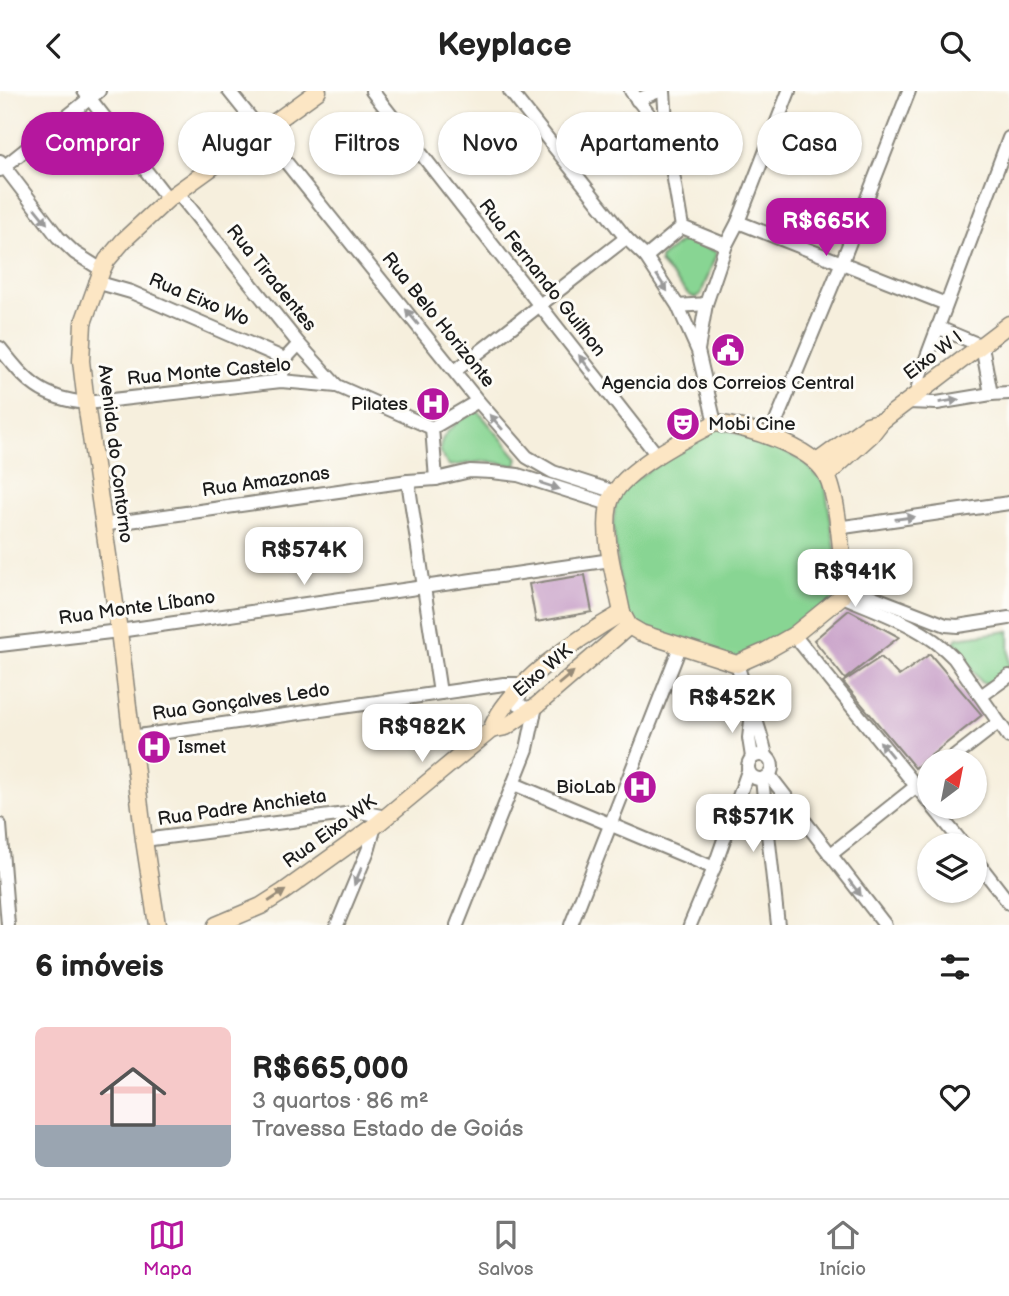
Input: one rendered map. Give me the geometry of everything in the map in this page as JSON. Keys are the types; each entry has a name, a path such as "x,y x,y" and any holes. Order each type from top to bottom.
{"street":[{"name":"Rua Belo Horizonte","path":"229,91 246,112"},
{"name":"Avenida do Contorno","path":"289,112 318,91"},
{"name":"Rua Fernando Guilhon","path":"372,91 657,455"},
{"path":"510,91 626,238 646,257 678,306 698,351 715,423"},
{"path":"647,112 634,95 661,91 664,112"},
{"path":"698,351 706,304 726,245 738,222 789,91"},
{"path":"770,436 842,263 909,91"},
{"path":"1,166 91,93"},
{"name":"Rua Tiradentes","path":"91,93 173,196 337,386"},
{"path":"1009,138 912,398 937,403 1009,393"},
{"name":"Rua Eixo Wo","path":"1,166 58,237 99,276 285,359"},
{"name":"Rua Belo Horizonte","path":"295,173 478,401 527,457 553,472 612,498"},
{"name":"Avenida do Contorno","path":"157,925 86,403 81,361 83,323 107,260 124,240 173,196 202,175"},
{"path":"673,175 682,227"},
{"path":"738,222 946,304"},
{"path":"646,257 682,227"},
{"path":"682,227 726,245"},
{"path":"455,370 626,238"},
{"path":"678,306 706,304"},
{"name":"Eixo W l","path":"822,469 871,435 882,421 1009,324"},
{"path":"937,327 982,346 992,394"},
{"path":"281,381 285,359 299,344"},
{"name":"Rua Monte Castelo","path":"0,348 20,374 37,389 50,396 86,403 281,381 337,386"},
{"path":"337,386 432,428"},
{"path":"432,428 478,401"},
{"path":"625,620 611,560 608,526 612,498 657,455 715,423 739,426 770,436 822,469 838,528 844,591"},
{"path":"432,428 436,479"},
{"path":"518,475 525,467 527,457"},
{"name":"Rua Amazonas","path":"102,525 436,479 470,471 518,475 612,498"},
{"path":"408,481 440,694"},
{"path":"838,528 1009,503"},
{"name":"Rua Monte Líbano","path":"0,645 119,631 611,560"},
{"path":"844,591 933,621 954,625 1009,618"},
{"path":"844,591 922,631 945,648 1009,737"},
{"path":"457,925 527,748 536,706 526,708 517,703 523,684 594,629 625,620 680,647 737,664 794,635 844,591"},
{"name":"Eixo WK","path":"491,730 506,727 536,706 625,620"},
{"path":"945,648 954,625"},
{"path":"794,635 917,786 830,855"},
{"path":"571,925 680,647"},
{"path":"737,664 766,756"},
{"path":"981,696 1009,676"},
{"name":"Eixo WK","path":"491,730 496,717 523,684"},
{"name":"Rua Gonçalves Ledo","path":"131,737 523,684"},
{"path":"752,713 749,738 752,757"},
{"path":"964,749 998,723"},
{"name":"Rua Eixo WK","path":"216,925 261,906 380,821 491,730"},
{"path":"690,925 714,868 748,771 748,764 752,757 759,754 771,761 772,769 765,777 778,925"},
{"path":"748,771 751,776 765,777 885,925"},
{"path":"514,784 714,868"},
{"name":"Rua Padre Anchieta","path":"144,840 361,811 380,821"},
{"path":"943,819 954,833"},
{"path":"337,925 380,821"},
{"path":"0,825 8,925"},
{"path":"987,875 1009,903"}],"green space":[{"path":"686,238 717,252 701,294 695,298 688,294 660,263 660,258"},
{"path":"474,409 518,458 516,466 487,461 450,466 443,457 441,441 452,427"},
{"path":"713,426 765,442 803,461 825,484 842,592 793,634 737,663 625,621 613,526 616,493"},
{"path":"1009,631 1009,668 990,684 982,683 953,644 957,638"}],"building":[{"path":"585,575 592,612 536,622 529,584"},
{"path":"849,610 899,637 845,679 814,640"},
{"path":"930,654 982,715 939,749 917,749 915,768 843,682 881,657 899,676"}],"place":[{"name":"Agencia dos Correios Central","path":"728,350"},
{"name":"Pilates","path":"433,404"},
{"name":"Mobi Cine","path":"683,424"},
{"name":"Ismet","path":"154,747"},
{"name":"BioLab","path":"640,787"}]}
